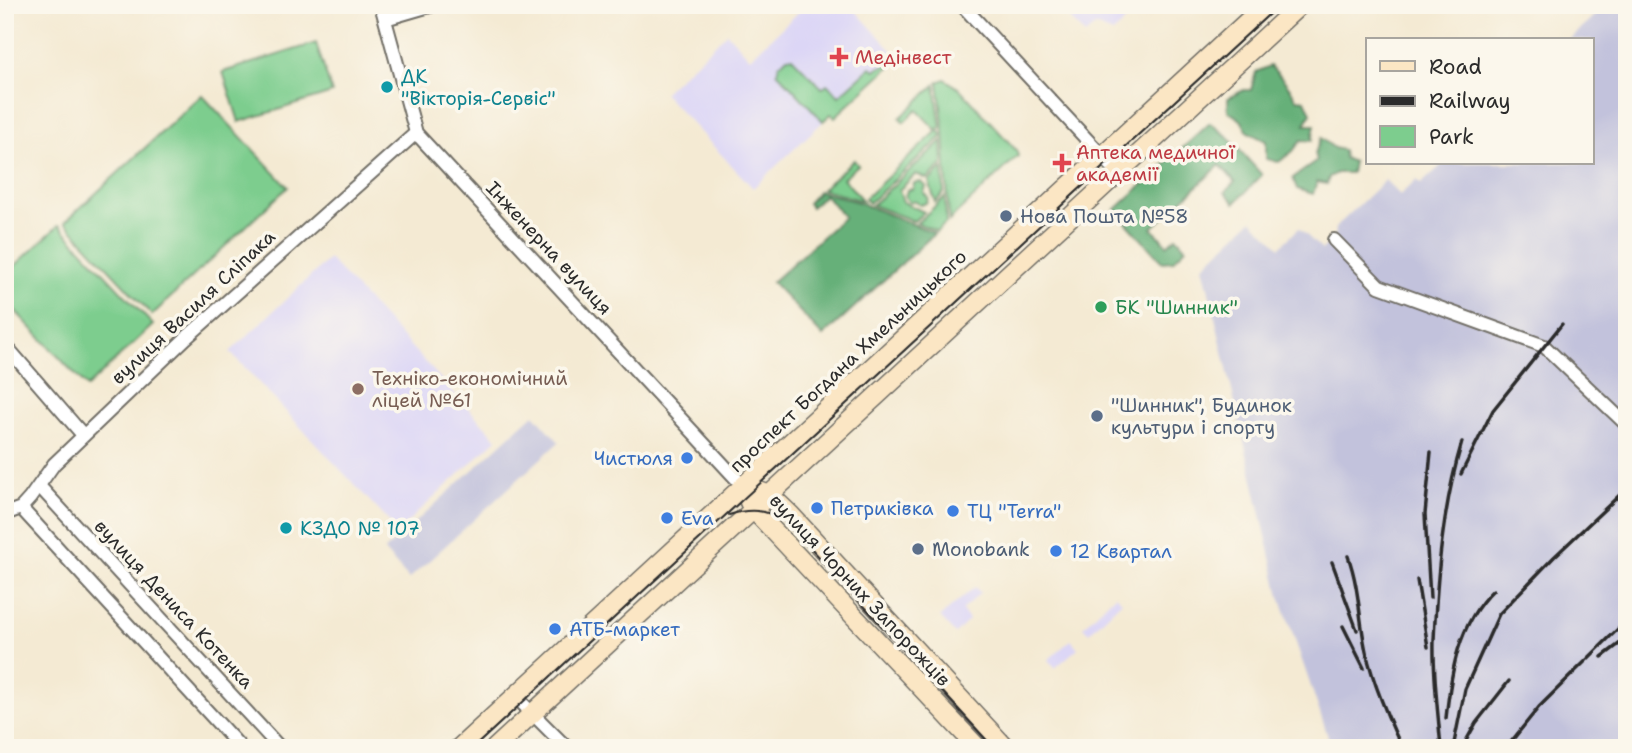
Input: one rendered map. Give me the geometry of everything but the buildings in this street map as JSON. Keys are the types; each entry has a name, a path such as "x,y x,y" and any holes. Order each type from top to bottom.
{"main road":[{"name":"проспект Богдана Хмельницького","path":"459,748 1265,5"},
{"path":"495,748 1300,5"},
{"path":"894,347 911,365"},
{"name":"вулиця Чорних Запорожців","path":"743,486 770,495 792,515 1006,748"},
{"name":"вулиця Чорних Запорожців","path":"743,486 754,510 978,748"},
{"path":"861,622 877,607"}],"street":[{"name":"Інженерна вулиця","path":"381,5 416,133 743,486"},
{"path":"385,19 432,5"},
{"path":"962,5 1118,173"},
{"path":"1182,82 1199,99"},
{"name":"вулиця Василя Сліпака","path":"5,514 21,508 40,487 54,464 83,435 226,302 416,133"},
{"path":"1334,240 1379,286 1544,346 1627,425"},
{"path":"5,345 83,435"},
{"name":"вулиця Дениса Котенка","path":"40,487 280,748"},
{"path":"21,508 241,748"},
{"path":"515,696 567,748"}],"shaded area":[{"path":"806,5 850,5 899,58 835,117 831,114 753,188 663,93 727,33 750,58"},
{"path":"1058,5 1141,5 1113,33 1095,26 1085,35"},
{"path":"1605,5 1627,5 1627,748 1332,748 1280,596 1203,266 1252,220 1280,247 1299,228 1322,250 1334,240 1335,228 1385,180 1400,195 1416,180 1421,184 1443,164 1594,164 1594,38 1571,38"},
{"name":"Техніко-економічний ліцей №61","path":"329,259 497,439 398,531 230,352"},
{"path":"534,414 559,442 409,579 384,551"},
{"path":"975,587 980,593 962,610 969,620 955,634 940,617"},
{"path":"1115,595 1122,601 1089,633 1083,627"},
{"path":"1071,640 1078,648 1055,668 1048,660"}],"green space":[{"path":"316,43 332,93 239,122 223,72"},
{"path":"896,55 899,58 835,117 831,114 823,121 777,72 779,65 787,57 792,57 822,88 827,84 839,96 871,67 875,70"},
{"path":"1270,66 1297,99 1305,100 1311,113 1305,125 1315,125 1312,141 1301,140 1293,151 1279,162 1266,159 1266,141 1248,132 1241,120 1228,111 1228,98 1244,90 1251,90 1256,72"},
{"path":"945,79 961,90 1016,150 1018,156 949,221 944,131 938,82"},
{"path":"935,85 941,128 935,129 917,110 904,122 900,118"},
{"path":"202,95 288,187 152,315 65,222"},
{"path":"1210,123 1226,135 1262,175 1235,203 1225,192 1235,182 1220,165 1152,228 1167,245 1176,237 1186,248 1173,261 1162,262 1115,210"},
{"path":"937,131 941,132 942,137 869,203 865,198"},
{"path":"1321,138 1334,148 1343,150 1344,158 1353,162 1351,173 1337,173 1329,177 1327,184 1317,182 1313,194 1297,189 1293,178 1317,161 1315,153"},
{"path":"942,141 943,164 927,179 916,174 899,190 903,202 924,212 914,221 872,205"},
{"path":"854,160 858,165 843,178 863,201 822,189"},
{"path":"943,168 944,193 935,202 929,181"},
{"path":"921,182 926,186 926,203 920,205 916,201 909,202 905,197 907,190 913,189 914,183"},
{"path":"819,191 858,202 935,233 823,336 772,282 844,217 825,195 811,207 808,203"},
{"path":"945,197 946,223 937,231 917,223"},
{"path":"59,225 153,325 87,387 5,300 5,275"}],"tram line":[{"path":"473,748 1279,5"},
{"path":"729,515 760,511 789,524 994,748"}],"railway":[{"path":"1461,474 1493,410 1562,324"},
{"path":"1441,748 1434,653 1437,590 1446,515 1462,442"},
{"path":"1430,598 1425,514 1431,452"},
{"path":"1453,748 1465,689 1499,614 1627,488"},
{"path":"1348,556 1370,667 1402,748"},
{"path":"1332,562 1357,630"},
{"path":"1417,580 1428,647"},
{"path":"1446,718 1454,666 1464,633 1481,603 1493,590"},
{"path":"1506,748 1539,707 1627,620"},
{"path":"1343,626 1364,668"},
{"path":"1602,657 1627,638"},
{"path":"1462,748 1476,723 1509,681"}],"place":[{"name":"Медінвест","path":"839,57"},
{"name":"ДК \"Вікторія-Сервіс\"","path":"387,87"},
{"name":"Аптека медичної академії","path":"1062,163"},
{"name":"Нова Пошта №58","path":"1006,216"},
{"name":"БК \"Шинник\"","path":"1101,307"},
{"name":"Техніко-економічний ліцей №61","path":"358,389"},
{"name":"\"Шинник\", Будинок культури і спорту","path":"1097,416"},
{"name":"Чистюля","path":"687,458"},
{"name":"Петриківка","path":"817,508"},
{"name":"ТЦ \"Terra\"","path":"953,511"},
{"name":"Eva","path":"667,518"},
{"name":"КЗДО № 107","path":"286,528"},
{"name":"Monobank","path":"918,549"},
{"name":"12 Квартал","path":"1056,551"},
{"name":"АТБ-маркет","path":"555,629"}]}
